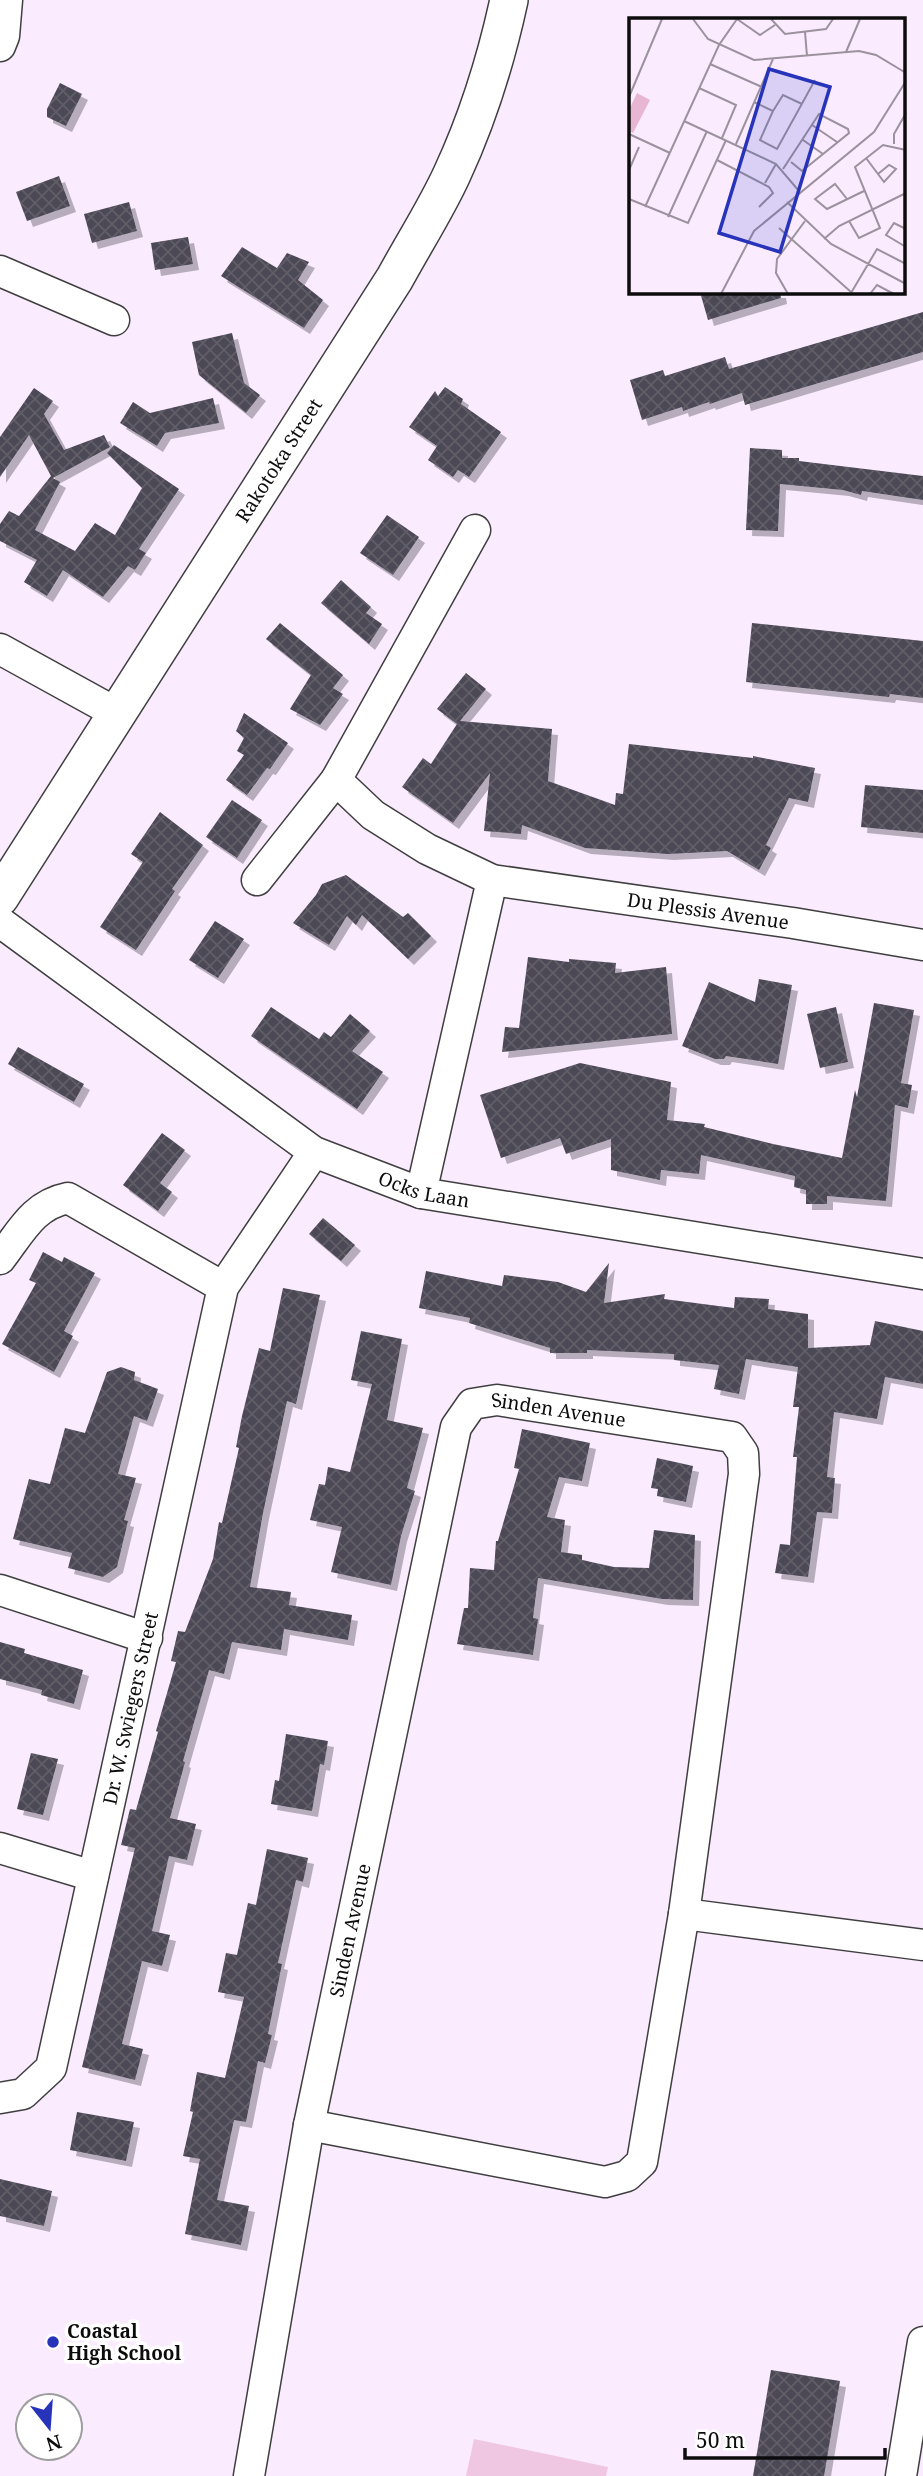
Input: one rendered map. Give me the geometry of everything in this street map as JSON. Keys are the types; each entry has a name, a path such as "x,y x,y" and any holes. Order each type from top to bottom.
{"street":[{"path":"0,46 4,36 7,0"},
{"name":"Rakotoka Street","path":"0,897 395,278 452,175 481,106 502,35 509,0"},
{"path":"0,271 114,320"},
{"path":"257,880 336,780 475,530"},
{"path":"0,649 118,715"},
{"name":"Du Plessis Avenue","path":"336,780 373,815 427,849 492,880 793,923 923,945"},
{"path":"421,1194 492,880"},
{"name":"Ocks Laan","path":"0,922 314,1152 421,1194 923,1274"},
{"name":"Dr. W. Swiegers Street","path":"0,2098 23,2094 51,2068 223,1287 314,1152"},
{"path":"0,1259 36,1212 52,1201 68,1198 223,1287"},
{"name":"Sinden Avenue","path":"250,2476 309,2125 456,1427 472,1404 497,1400 732,1437 743,1453 742,1488 684,1914 642,2162 627,2176 605,2182 309,2125"},
{"path":"0,1590 146,1638"},
{"path":"0,1848 93,1876"},
{"path":"684,1914 923,1945"},
{"path":"901,2476 923,2342"}],"shaded area":[{"path":"474,2439 608,2467 606,2476 466,2476"}],"building":[{"path":"60,83 82,94 66,126 47,117 47,109"},
{"path":"59,176 70,206 27,221 16,192"},
{"path":"129,202 137,231 92,243 84,214"},
{"path":"188,237 193,264 155,270 151,243"},
{"path":"242,247 277,268 287,253 309,262 298,280 323,300 304,328 221,276"},
{"path":"701,294 780,294 781,298 708,320"},
{"path":"923,312 923,352 745,405 742,393 710,404 709,402 683,411 682,407 642,420 630,380 663,370 665,376 725,357 729,369"},
{"path":"232,333 244,383 260,395 246,413 199,375 192,342"},
{"path":"445,387 463,399 461,404 501,432 469,477 458,470 453,477 428,460 437,446 409,427 435,391 438,396"},
{"path":"34,388 53,401 44,414 64,450 104,435 110,447 53,478 60,482 35,530 75,551 95,523 115,535 142,488 107,453 114,445 179,489 139,549 146,553 135,570 128,566 103,597 63,570 47,596 24,582 37,560 0,541 0,524 9,511 19,516 51,476 29,435 0,477 0,437"},
{"path":"213,398 219,423 165,433 157,446 120,423 133,402 150,413"},
{"path":"750,448 782,450 782,458 799,458 799,461 923,476 923,500 862,491 861,495 843,490 780,484 778,531 746,530"},
{"path":"387,515 419,537 393,575 360,553"},
{"path":"341,580 371,607 366,613 382,624 369,644 321,603"},
{"path":"280,623 343,675 333,688 343,694 320,725 290,709 311,675 266,639"},
{"path":"752,623 923,641 923,698 746,682"},
{"path":"466,673 486,689 460,721 552,729 548,781 615,805 616,793 623,794 629,744 753,756 815,768 808,802 789,798 766,845 771,848 759,870 727,851 668,854 585,848 522,825 521,834 484,831 490,773 453,823 402,787 423,758 431,764 457,724 437,709"},
{"path":"244,713 288,743 247,795 226,780 244,755 237,751 244,738 236,731"},
{"path":"865,785 923,790 923,833 861,827"},
{"path":"232,800 262,820 237,858 206,837"},
{"path":"160,812 203,845 172,889 175,891 136,950 100,927 143,862 131,854"},
{"path":"346,875 403,917 408,913 431,936 408,959 362,915 356,925 347,916 329,945 293,923 322,884"},
{"path":"215,921 244,939 218,978 189,960"},
{"path":"528,957 569,962 569,959 616,963 615,973 666,967 672,1034 502,1052 505,1027 519,1028"},
{"path":"759,979 792,985 778,1064 726,1056 724,1059 715,1059 682,1046 709,982 755,1002"},
{"path":"874,1003 914,1010 901,1083 912,1085 908,1108 895,1105 886,1201 827,1196 827,1204 806,1204 806,1190 794,1187 795,1176 701,1155 699,1174 661,1170 660,1180 611,1170 611,1139 566,1154 560,1138 501,1158 480,1095 580,1063 671,1082 667,1120 705,1124 704,1127 842,1158 855,1090 857,1097"},
{"path":"271,1007 319,1039 324,1032 331,1037 350,1014 370,1031 352,1051 383,1072 357,1109 251,1036"},
{"path":"836,1007 848,1062 820,1068 807,1014"},
{"path":"18,1047 84,1084 74,1102 8,1064"},
{"path":"162,1133 185,1150 160,1183 172,1192 158,1211 123,1185"},
{"path":"323,1218 355,1245 341,1261 309,1234"},
{"path":"43,1252 62,1262 64,1257 95,1273 64,1331 73,1336 54,1372 2,1344 36,1283 29,1280"},
{"path":"609,1263 604,1303 665,1294 664,1299 734,1308 735,1297 769,1299 768,1309 808,1314 808,1348 870,1345 875,1321 923,1331 923,1384 885,1377 877,1419 834,1412 827,1477 835,1478 832,1513 817,1512 808,1577 775,1573 780,1544 790,1545 797,1457 793,1457 799,1407 793,1407 798,1367 746,1359 739,1394 714,1389 719,1365 674,1360 674,1354 587,1350 587,1353 550,1353 550,1348 469,1323 470,1318 419,1308 426,1271 502,1286 504,1275 558,1282 586,1292"},
{"path":"283,1288 320,1295 296,1404 287,1401 250,1587 291,1592 289,1605 352,1615 348,1640 284,1629 281,1650 232,1642 224,1674 209,1670 170,1818 196,1824 187,1860 169,1856 152,1931 170,1935 162,1966 142,1961 122,2044 143,2049 135,2080 82,2067 135,1848 121,1845 130,1809 136,1810 158,1732 156,1731 176,1662 171,1661 178,1631 185,1632 213,1559 219,1522 222,1523 239,1448 236,1447 242,1416 259,1348 270,1351"},
{"path":"361,1331 402,1339 387,1420 423,1428 407,1488 415,1491 401,1536 391,1585 331,1572 342,1527 310,1520 319,1484 325,1485 328,1467 350,1472 372,1384 351,1380"},
{"path":"121,1367 135,1372 134,1380 158,1389 147,1421 134,1416 118,1474 136,1478 124,1520 128,1521 117,1567 103,1577 68,1568 72,1553 13,1539 29,1479 50,1484 65,1428 85,1433 107,1372"},
{"path":"522,1429 590,1443 582,1481 559,1477 547,1517 565,1520 561,1552 582,1555 582,1560 614,1567 649,1568 654,1530 695,1535 693,1600 662,1599 538,1578 533,1618 538,1619 533,1655 457,1644 464,1608 468,1608 470,1568 494,1570 496,1541 519,1469 514,1468"},
{"path":"657,1458 693,1466 686,1502 657,1496 658,1489 651,1488"},
{"path":"0,1642 25,1649 24,1653 83,1670 74,1704 41,1695 42,1690 0,1679"},
{"path":"286,1734 328,1741 324,1765 320,1764 312,1811 271,1804 275,1780 279,1781"},
{"path":"31,1753 58,1759 43,1815 17,1809"},
{"path":"267,1849 308,1858 303,1882 296,1880 278,1963 282,1964 268,2034 272,2035 265,2063 258,2061 246,2122 234,2120 217,2200 249,2206 241,2245 185,2234 200,2159 183,2156 193,2112 190,2111 197,2072 225,2078 244,1997 218,1992 226,1953 237,1955 248,1903 256,1905"},
{"path":"77,2112 134,2122 126,2161 70,2150"},
{"path":"0,2179 52,2191 44,2226 0,2216"},
{"path":"771,2370 840,2381 824,2476 753,2476"}],"place":[{"name":"Coastal High School","path":"53,2342"}]}
